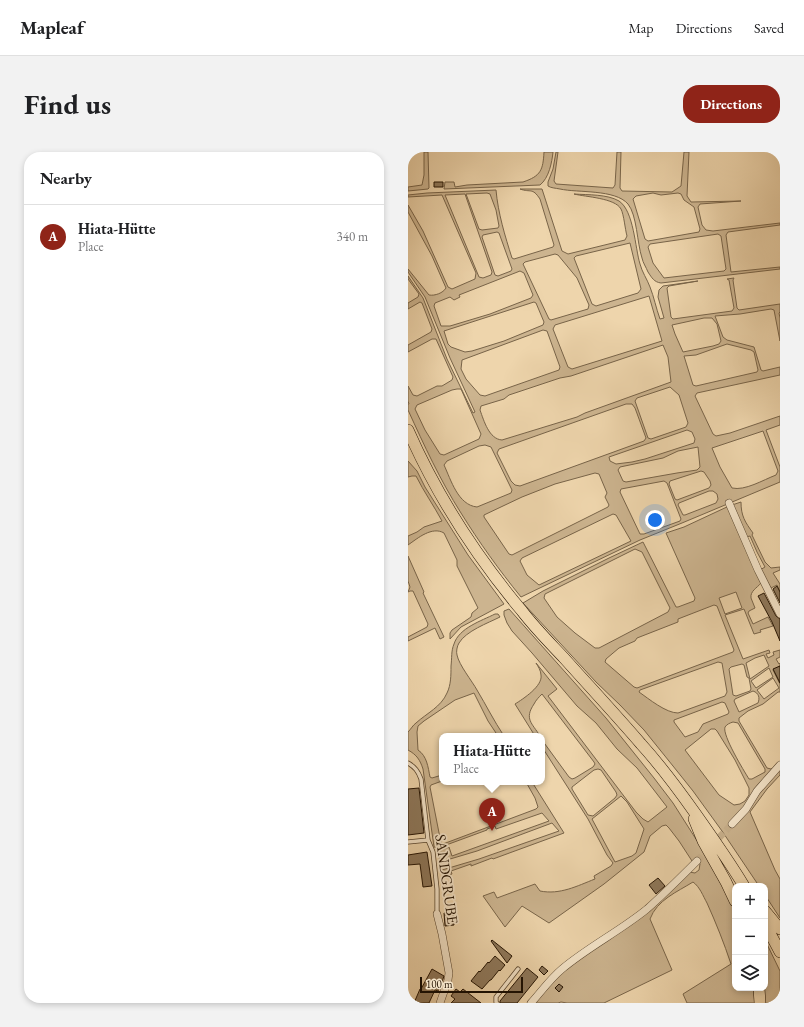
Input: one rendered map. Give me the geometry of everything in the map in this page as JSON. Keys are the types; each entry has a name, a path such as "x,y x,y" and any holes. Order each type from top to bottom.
{"main road":[{"path":"408,430 446,505 470,543 523,613 665,772 722,850 742,883"},
{"path":"689,805 703,841 732,895"},
{"path":"768,915 780,929"},
{"path":"768,930 780,952"},
{"path":"759,991 760,1003"}],"street":[{"path":"729,503 758,570 780,614"},
{"path":"732,824 746,808 757,791 780,766"},
{"path":"531,1003 561,970 624,927 647,909 697,861"},
{"name":"SANDGRUBE","path":"437,914 449,973 440,1003"}],"lane":[{"name":"SANDGRUBE","path":"408,763 414,766 421,779 428,840 433,852 437,889 437,914"},
{"path":"408,842 428,840"},
{"path":"497,1003 496,996 518,969"}],"shaded area":[{"path":"424,152 428,152 429,188 408,191 408,187 422,185 424,175"},
{"path":"544,152 553,152 548,174 540,185 444,189 445,182 454,182 455,187 523,182 529,180 540,172"},
{"path":"556,152 558,152 554,181 556,184 613,188 615,185 617,152 621,152 620,188 622,191 672,192 681,186 684,152 689,152 687,196 691,202 741,201 700,204 698,207 702,225 706,230 713,231 780,223 780,225 728,232 726,235 731,272 780,267 780,269 661,283 657,282 649,274 643,262 635,222 628,204 622,199 606,194 549,187 548,182 553,169","holes":["653,193 661,195 681,194 684,200 694,207 700,229 699,232 648,241 645,239 633,199 636,196","718,234 721,236 726,269 724,271 664,278 653,263 648,247 650,244"]},
{"path":"520,189 542,189 562,251 568,254 625,240 627,236 622,212 618,205 600,198 574,194 603,196 619,201 624,206 631,221 640,264 649,284 660,319 664,318 658,297 659,290 663,286 698,281 669,286 667,288 671,317 673,319 732,311 734,308 729,280 727,279 734,278 737,308 739,310 780,304 780,341 774,310 771,309 715,316 723,337 727,340 754,347 761,370 763,371 780,367 780,375 697,393 695,396 713,434 716,436 730,433 780,416 780,425 766,430 780,467 780,482 640,540 521,597 482,545 453,501 408,410 408,386 413,395 417,396 437,386 442,386 452,380 453,377 436,339 432,339 408,352 408,345 431,332 432,329 422,303 420,302 408,309 408,303 418,297 419,294 408,279 408,276 423,298 447,359 473,413 475,412 450,358 425,297 408,272 408,269 429,295 439,294 446,288 432,256 408,212 408,205 423,231 448,287 452,289 475,279 476,273 442,195 408,197 408,195 496,190 502,224 512,258 514,259 553,247 554,245 540,199 535,193","holes":["465,194 492,272 491,275 483,278 479,277 445,195","466,194 490,194 496,210 499,226 498,228 479,229","497,232 499,233 512,269 511,271 498,276 495,275 482,237 483,235","630,243 641,289 638,293 596,306 592,304 574,258 576,256","555,254 558,255 577,278 589,305 588,309 551,320 549,319 523,264 525,262","520,271 524,273 533,295 531,298 490,314 450,326 441,326 434,306 435,303 450,297 454,300 460,297 459,295","649,296 662,341 572,369 568,367 553,329 555,325","534,302 536,303 544,322 543,325 504,341 465,352 451,347 448,344 444,331","704,318 712,318 717,324 721,341 719,344 683,352 672,325","543,330 547,331 560,367 559,370 485,396 480,395 466,379 461,369 462,360","727,344 754,352 758,370 757,372 696,386 693,385 684,356 696,355","663,345 668,357 671,382 577,417 502,440 497,439 490,433 480,410 481,406 504,399 509,395","670,387 679,395 688,423 686,427 651,439 648,438 635,401 637,398","461,389 481,434 479,439 444,455 440,454 425,430 415,409 417,405 452,390","626,404 632,404 635,408 646,438 644,441 520,486 515,485 511,481 497,453 499,449","687,430 692,432 695,439 694,443 645,459 616,464 610,461 609,457","763,431 778,471 776,475 748,487 737,489 732,488 720,467 712,448","485,445 491,447 512,490 511,493 477,507 470,505 465,502 456,491 444,465 447,461 479,446","698,447 700,467 697,470 626,482 623,481 618,470 620,467 663,458 678,451","701,471 704,472 710,481 711,485 709,488 677,500 675,499 669,484 670,481","595,473 599,474 607,493 605,497 609,505 608,507 512,555 509,554 484,515 522,497 555,484","664,481 667,483 681,519 680,521 644,534 640,534 620,492 621,489","709,491 713,491 717,494 718,499 716,503 683,515 678,505 679,503","613,514 616,515 631,541 539,585 527,575 520,561 522,558"]},
{"path":"408,461 417,471 425,487 468,555 504,604 461,627 450,639 450,633 452,630 471,617 472,613 478,608 457,566 457,560 444,533 439,531 430,532 408,545 408,536 424,527 442,521 416,476 408,477"},
{"path":"741,502 744,519 753,533 752,535 765,562 771,568 780,567 780,570 773,573 780,584 780,592 777,585 771,588 760,570 765,567 750,536 746,537 732,505"},
{"path":"729,506 761,583 754,590 751,596 755,608 748,613 753,624 768,617 773,626 760,630 761,632 754,634 744,609 725,615 743,659 769,650 770,653 766,654 768,658 774,655 773,652 780,650 780,657 776,659 779,664 780,663 780,666 773,670 780,684 780,692 763,704 748,711 739,718 739,721 767,768 774,768 780,761 759,792 780,768 780,775 767,789 750,812 780,879 780,918 768,900 768,883 757,883 693,791 644,730 596,682 523,603 543,591 643,542 676,607 694,601 695,598 666,533 684,527","holes":["635,549 642,552 670,608 668,612 599,648 595,648 557,617 544,598 545,594","736,592 742,608 725,614 719,598","714,605 717,606 734,650 733,652 637,688 605,662 606,659 619,648 635,641 637,638 678,622 678,619","764,655 769,666 750,679 746,663","718,662 722,663 727,692 725,696 678,713 668,711 653,702 639,692 640,690","742,664 744,665 747,677 749,678 750,691 736,696 733,695 729,669","769,668 773,677 756,688 751,681","773,678 779,688 764,699 757,690","753,691 758,694 759,698 758,703 739,712 734,701 735,699","722,702 725,703 729,712 728,714 703,724 698,732 685,737 674,720","733,722 738,723 765,769 765,772 752,779 749,779 734,753 727,737 725,727","711,729 715,729 717,731 735,760 749,788 749,795 745,801 740,804 734,805 719,795 685,750"]},
{"path":"408,556 424,592 423,593 444,637 440,639 435,628 408,641 408,637 427,627 428,624 413,591 408,592 410,587 408,581"},
{"path":"509,609 606,718 673,803 701,847 732,904 732,991 755,991 757,1003 687,1003 683,994 731,964 707,903 693,882 662,902 653,912 650,919 672,970 604,1003 535,1003 563,971 689,872 695,873 699,870 700,864 696,857 692,861 666,825 662,826 650,836 644,852 604,884 549,923 522,906 505,927 483,896 494,892 497,898 535,884 540,891 561,891 595,879 594,876 611,866 613,863 607,855 588,819 545,752 545,744 572,779 593,767 595,764 594,762 542,694 531,709 529,717 538,733 533,733 515,704 532,692 539,683 541,673 536,663 557,689 548,696 636,812 648,822 667,807 637,768 617,749 596,723 577,706 512,631 507,623 504,611","holes":["598,769 601,770 617,795 615,798 593,816 588,815 572,787 594,770","621,796 627,802 644,829 636,853 615,862 592,819"]},
{"path":"495,614 498,614 500,617 478,628 462,639 458,646 457,654 463,668 502,733 496,733 488,721 474,693 455,700 418,726 418,750 425,759 430,777 432,778 439,776 439,782 431,785 430,787 441,843 443,844 536,809 538,807 535,798 528,785 534,785 564,833 493,859 492,858 471,866 471,864 451,871 452,874 443,877 442,870 479,859 559,831 552,823 477,851 440,862 438,851 449,847 452,856 549,821 542,813 496,829 495,826 438,848 434,847 423,769 418,758 408,750 408,732 415,724 441,702 447,693 450,680 452,649 457,638 465,629"},
{"path":"768,946 780,971 780,1003 764,1003 762,991 768,991"}],"building":[{"path":"434,182 443,182 443,187 434,187"},
{"path":"777,586 780,592 780,603 773,589"},
{"path":"764,593 776,616 780,619 780,641 758,596"},
{"path":"780,666 780,683 773,669"},
{"path":"419,788 424,833 408,835 408,789"},
{"path":"427,852 432,886 423,887 420,864 408,865 408,855"},
{"path":"658,878 665,886 656,894 649,885"},
{"path":"453,912 454,925 445,926 444,913"},
{"path":"492,940 512,956 507,963 491,941"},
{"path":"495,956 505,965 482,989 471,981"},
{"path":"542,966 548,971 544,975 539,970"},
{"path":"527,968 538,977 517,1003 500,1003 500,1001"},
{"path":"432,969 444,976 438,991 435,990 429,1003 414,1003 420,989"},
{"path":"559,984 563,987 559,992 555,988"},
{"path":"456,989 460,992 463,989 481,1003 451,1003 455,999 451,996"}],"tunnel":[{"path":"697,861 732,824"}],"place":[{"name":"Hiata-Hütte","path":"492,831"}]}
